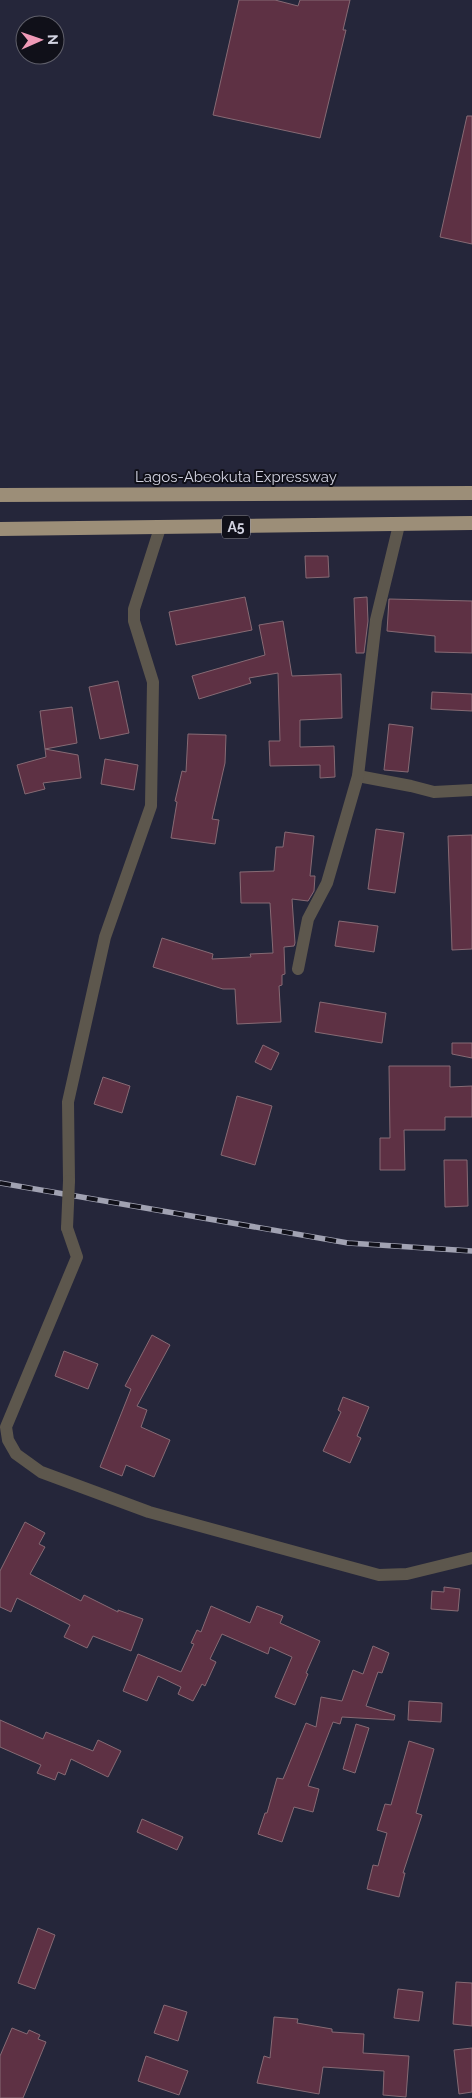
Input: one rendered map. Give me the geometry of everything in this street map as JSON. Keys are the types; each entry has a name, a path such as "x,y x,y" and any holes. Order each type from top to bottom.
{"highway":[{"name":"Lagos-Abeokuta Expressway","path":"0,495 472,493"},
{"name":"A5","path":"0,529 472,523"}],"street":[{"path":"298,969 308,920 327,883 358,776 376,620 399,525"},
{"path":"160,528 134,609 134,621 153,682 151,806 105,938 68,1102 69,1181 67,1228 77,1257 6,1427 8,1440 16,1454 41,1472 149,1512 379,1575 407,1574 472,1558"},
{"path":"358,776 434,792 472,790"}],"building":[{"path":"239,0 275,0 298,6 300,0 350,0 343,30 346,30 320,138 213,115"},
{"path":"467,116 472,116 472,244 440,237"},
{"path":"305,556 328,556 329,577 306,578"},
{"path":"245,597 252,630 176,645 169,612"},
{"path":"367,597 368,621 364,653 356,653 354,598"},
{"path":"389,599 472,601 472,653 435,652 435,636 387,631"},
{"path":"283,621 292,676 341,674 342,718 300,720 300,747 334,746 335,777 320,778 320,765 270,766 269,741 280,741 278,673 249,678 251,683 199,699 192,676 265,655 259,625"},
{"path":"118,681 129,733 100,739 89,687"},
{"path":"432,692 472,694 472,711 431,709"},
{"path":"72,707 77,743 45,749 40,711"},
{"path":"389,724 413,727 408,772 384,770"},
{"path":"188,734 226,735 225,763 212,819 219,820 215,844 171,838 177,802 175,801 182,771 186,772"},
{"path":"45,749 78,755 81,778 43,783 45,789 25,794 17,765 46,757"},
{"path":"105,759 138,765 134,790 101,784"},
{"path":"376,829 404,833 395,893 368,889"},
{"path":"285,832 314,836 310,876 315,876 314,891 308,901 292,899 295,943 294,946 284,947 285,974 282,975 282,985 279,986 281,1022 237,1024 235,989 223,989 153,967 162,938 213,954 212,959 251,957 250,954 273,953 270,903 241,903 240,872 274,871 276,847 283,847"},
{"path":"472,835 472,949 452,950 448,836"},
{"path":"339,921 378,926 374,952 335,946"},
{"path":"320,1002 386,1013 382,1043 315,1032"},
{"path":"452,1043 472,1043 472,1058 452,1054"},
{"path":"263,1045 279,1053 271,1070 255,1062"},
{"path":"389,1066 450,1066 450,1087 472,1086 472,1117 445,1117 445,1130 404,1130 405,1170 380,1170 380,1138 390,1138"},
{"path":"103,1077 130,1086 122,1113 94,1104"},
{"path":"237,1096 272,1106 255,1165 221,1155"},
{"path":"444,1160 467,1160 468,1206 445,1207"},
{"path":"152,1335 170,1345 137,1406 147,1410 141,1427 170,1440 154,1477 126,1465 122,1476 100,1467 131,1389 125,1386"},
{"path":"64,1351 98,1364 88,1389 55,1376"},
{"path":"343,1397 369,1407 357,1436 361,1438 350,1463 323,1451 341,1412 338,1410"},
{"path":"25,1522 45,1533 39,1544 45,1547 30,1574 81,1601 84,1595 118,1612 118,1610 143,1619 131,1651 93,1636 87,1648 64,1637 70,1625 17,1598 11,1612 0,1607 0,1571"},
{"path":"444,1587 460,1589 458,1611 431,1609 432,1591 444,1592"},
{"path":"211,1606 250,1623 257,1606 283,1616 280,1623 320,1641 295,1705 275,1697 292,1657 270,1647 268,1654 222,1634 210,1659 216,1662 205,1686 202,1684 193,1701 178,1694 181,1687 158,1676 147,1701 123,1691 138,1654 181,1672 194,1644 191,1643 197,1630 201,1632"},
{"path":"373,1646 389,1653 382,1673 378,1672 366,1706 395,1715 394,1720 342,1717 340,1724 333,1722 308,1786 319,1789 313,1812 294,1807 282,1842 258,1834 265,1813 267,1813 277,1778 283,1779 306,1723 316,1727 321,1697 342,1701 353,1670 363,1674"},
{"path":"409,1701 442,1703 441,1722 408,1720"},
{"path":"0,1720 43,1739 46,1732 93,1751 98,1740 121,1751 108,1777 71,1759 65,1775 58,1772 55,1780 37,1773 41,1765 0,1747"},
{"path":"356,1724 369,1728 355,1773 343,1769"},
{"path":"409,1741 434,1749 416,1813 422,1815 403,1873 405,1873 399,1897 367,1889 373,1865 378,1866 387,1833 377,1830 385,1804 391,1805"},
{"path":"142,1819 183,1837 177,1850 137,1832"},
{"path":"38,1928 55,1935 35,1989 18,1983"},
{"path":"456,1982 472,1983 472,2026 453,2024"},
{"path":"398,1989 423,1992 419,2021 394,2018"},
{"path":"164,2005 187,2012 178,2041 154,2033"},
{"path":"274,2017 298,2019 297,2023 332,2029 332,2032 364,2034 363,2053 409,2056 406,2097 383,2095 384,2071 323,2067 319,2094 257,2083 264,2056 270,2058"},
{"path":"12,2028 27,2034 29,2030 40,2035 38,2039 46,2042 23,2098 0,2098 0,2056"},
{"path":"472,2048 472,2092 459,2094 454,2050"},
{"path":"146,2056 188,2071 179,2095 138,2081"}],"railway":[{"path":"0,1183 348,1243 472,1251"}]}
